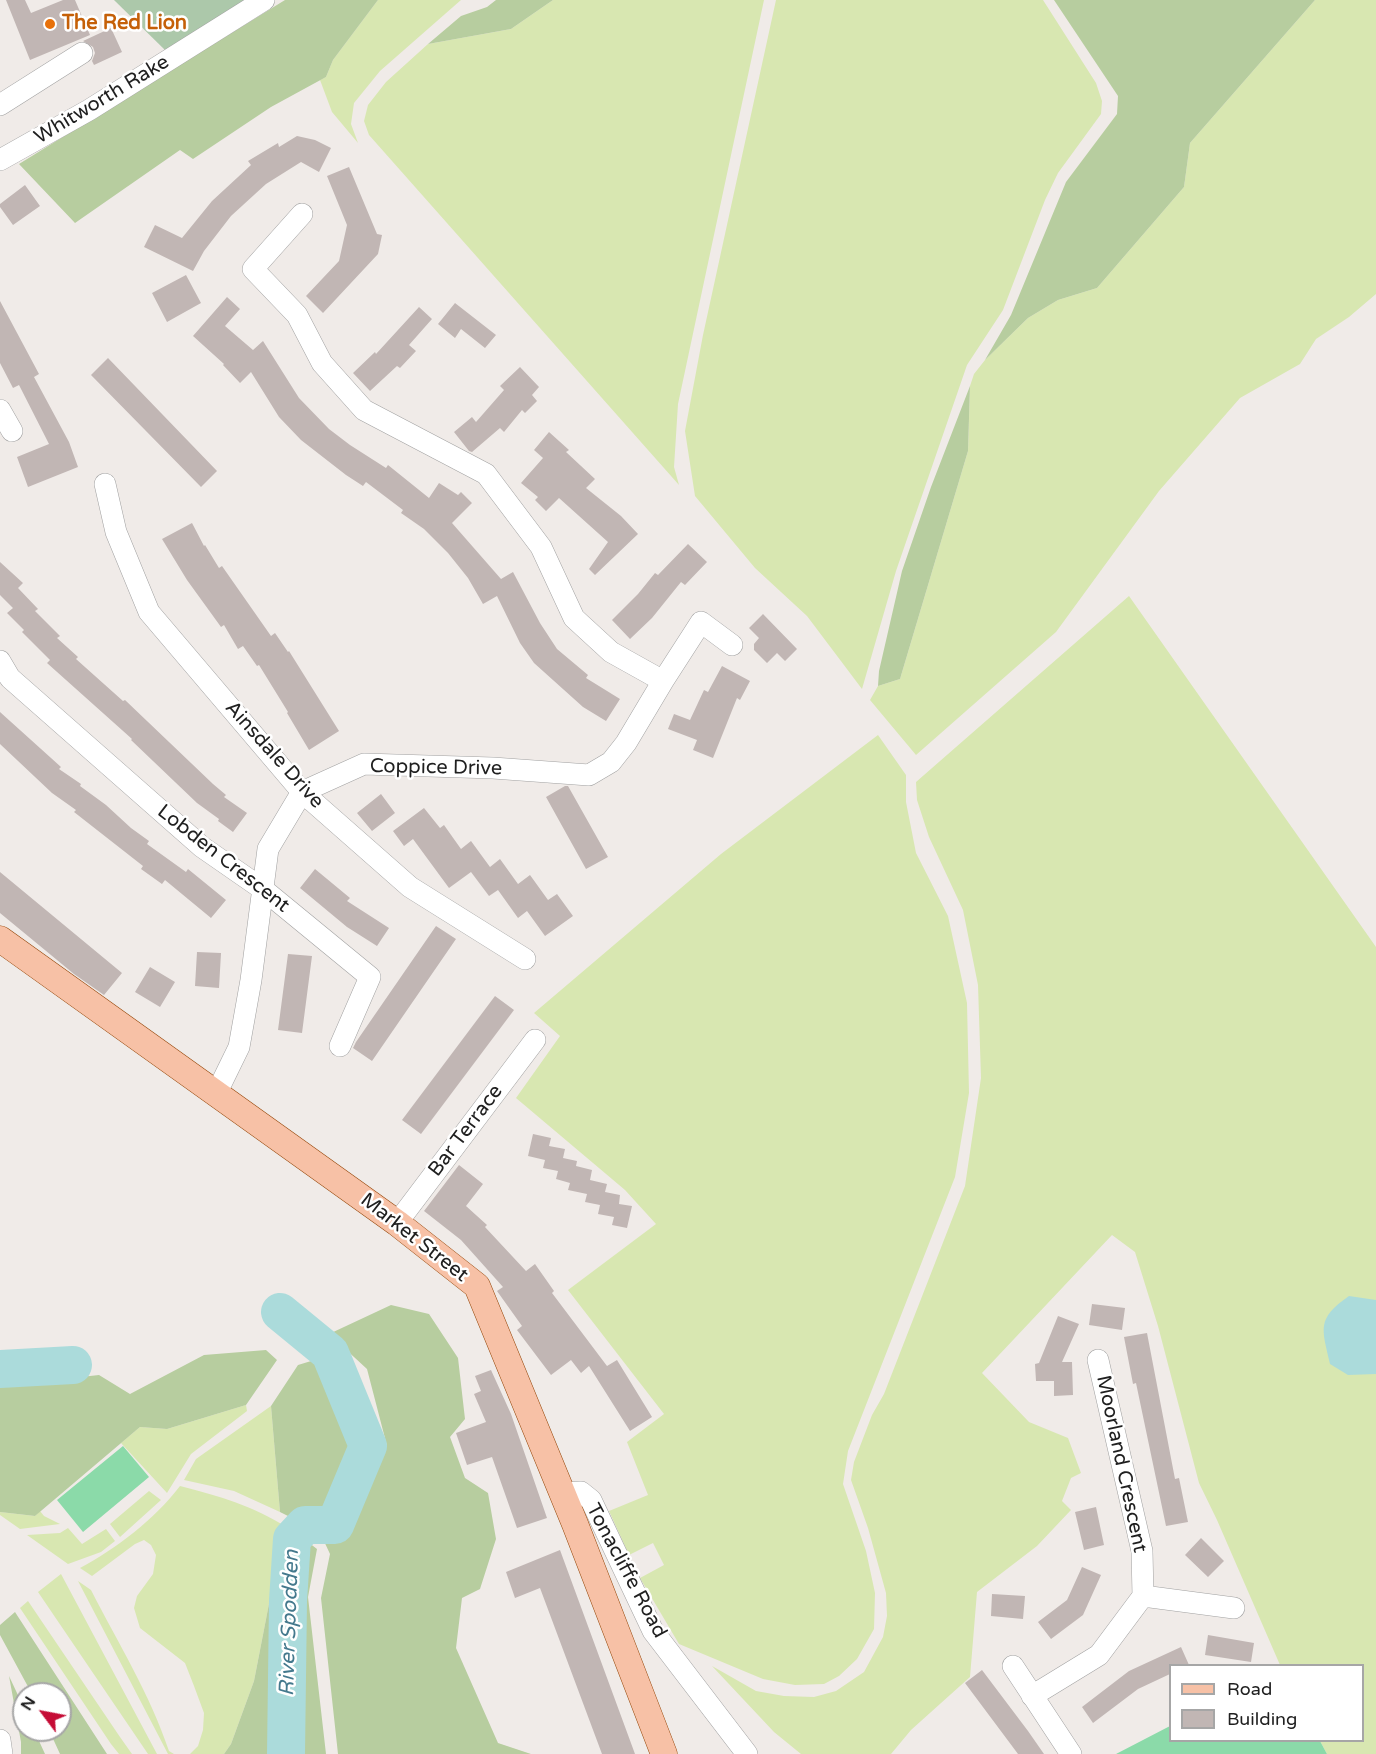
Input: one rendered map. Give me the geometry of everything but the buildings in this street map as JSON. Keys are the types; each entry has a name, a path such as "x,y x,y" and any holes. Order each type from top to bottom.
{"main road":[{"name":"Market Street","path":"0,939 398,1223 477,1286 664,1754"}],"street":[{"name":"Whitworth Rake","path":"0,160 89,110 264,0"},
{"path":"0,105 82,53"},
{"path":"302,214 253,269 297,315 322,363 364,410 486,474 541,547 574,618 611,652 663,681"},
{"path":"0,410 12,431"},
{"name":"Ainsdale Drive","path":"105,484 116,532 149,612 302,792 410,887 525,959"},
{"name":"Coppice Drive","path":"302,792 364,764 493,768 589,775 611,762 626,743 701,622 732,645"},
{"name":"Lobden Crescent","path":"0,661 10,678 202,847 264,890 370,978 340,1046"},
{"path":"217,1092 239,1047 251,980 268,849 302,792"},
{"name":"Bar Terrace","path":"398,1223 536,1040"},
{"name":"Moorland Crescent","path":"1098,1360 1142,1551 1143,1596"},
{"name":"Tonacliffe Road","path":"561,1493 581,1492 591,1500 653,1631 747,1754"},
{"path":"1032,1696 1099,1655 1143,1596 1234,1608"},
{"path":"1013,1666 1071,1754"},
{"path":"0,1740 2,1754"}],"green space":[{"path":"114,0 251,0 167,52"},
{"path":"285,0 378,0 333,60 326,77 271,107 193,159 180,150 75,223 19,164"},
{"path":"378,0 461,0 380,71 354,103 351,124 358,143 332,112 320,80 326,77 333,60"},
{"path":"496,0 553,0 511,29 428,44 461,16 487,7"},
{"path":"553,0 764,0 678,404 674,467 679,485 369,135 364,121 368,105 386,82 428,44 511,29"},
{"path":"776,0 1043,0 1096,83 1102,101 1101,114 1058,173 1045,200 1003,310 967,365 896,571 862,689 807,616 755,568 695,496 685,431 703,335"},
{"path":"1054,0 1315,0 1190,143 1184,187 1097,288 1058,300 1028,318 985,360 1011,315 1066,182 1117,114 1118,96"},
{"path":"1315,0 1376,0 1376,294 1349,317 1316,339 1300,364 1240,398 1159,491 1056,632 916,755 870,700 878,686 900,679 968,451 970,386 974,374 1028,318 1058,300 1097,288 1184,187 1190,143"},
{"path":"970,386 968,451 900,679 878,686 879,671 902,571"},
{"path":"1129,596 1376,947 1376,1754 1327,1754 1321,1742 1364,1742 1364,1664 1280,1664 1199,1483 1158,1326 1135,1252 1112,1235 982,1373 1029,1422 1068,1438 1081,1473 1071,1478 1062,1501 1071,1510 1037,1546 977,1592 970,1677 911,1730 891,1754 801,1754 774,1732 712,1666 756,1691 784,1696 814,1697 836,1691 864,1672 883,1637 887,1616 886,1593 868,1528 851,1480 854,1462 872,1415 884,1394 965,1186 981,1078 978,985 963,910 929,837 917,800 916,782"},
{"path":"878,735 906,775 906,802 916,853 948,916 967,1003 969,1093 955,1177 848,1451 843,1484 866,1551 875,1593 874,1629 857,1659 839,1676 824,1684 795,1685 763,1679 679,1644 640,1578 664,1565 653,1543 629,1555 609,1511 648,1495 627,1442 664,1414 568,1290 656,1224 625,1190 516,1098 560,1036 534,1013 721,854"},
{"path":"391,1305 429,1314 458,1358 465,1419 450,1437 465,1478 488,1493 496,1539 480,1589 462,1598 456,1648 498,1743 531,1754 338,1754 321,1598 330,1554 323,1539 340,1528 387,1446 367,1369 329,1334"},
{"path":"266,1350 277,1360 246,1405 167,1429 140,1427 35,1516 0,1512 0,1386 99,1375 130,1394 204,1355"},
{"path":"321,1358 352,1444 331,1518 294,1519 280,1512 271,1406 298,1365"},
{"path":"246,1405 247,1411 191,1454 167,1493 121,1443 140,1427 167,1429"},
{"path":"271,1406 280,1512 234,1491 184,1480 196,1459"},
{"path":"123,1446 149,1477 83,1532 57,1500"},
{"path":"180,1486 236,1502 288,1528 281,1542 254,1681 231,1744 224,1754 190,1754 198,1746 203,1730 204,1713 185,1663 140,1628 134,1608 137,1596 153,1574 156,1555 151,1545 144,1540 135,1544 92,1576 80,1568 108,1552 147,1522"},
{"path":"149,1491 161,1500 120,1537 110,1524"},
{"path":"40,1511 44,1516 60,1524 20,1529 0,1515 0,1512 35,1516"},
{"path":"68,1528 82,1544 106,1529 115,1541 101,1552 68,1564 27,1535 60,1533"},
{"path":"300,1536 317,1549 308,1597 326,1754 294,1754 294,1585 297,1541"},
{"path":"281,1542 279,1754 224,1754 231,1744 254,1681"},
{"path":"61,1574 157,1754 148,1754 38,1592"},
{"path":"78,1581 91,1590 143,1689 169,1751 174,1754 168,1754"},
{"path":"28,1601 132,1754 119,1754 111,1744 72,1686 72,1682 70,1682 20,1608"},
{"path":"15,1612 60,1682 25,1682 0,1635 0,1625"},
{"path":"72,1700 107,1754 60,1754 54,1742 72,1742"},
{"path":"1169,1727 1169,1742 1321,1742 1327,1754 1116,1754"},
{"path":"21,1742 40,1742 45,1754 21,1754"}],"water":[{"path":"1349,1296 1376,1300 1376,1374 1348,1375 1330,1364 1324,1325 1331,1311"}],"waterway":[{"name":"River Spodden","path":"280,1312 330,1353 368,1446 335,1525 305,1525 292,1539 288,1601 286,1754"},
{"name":"River Spodden","path":"0,1369 73,1365"}],"place":[{"name":"The Red Lion","path":"50,24"}]}
